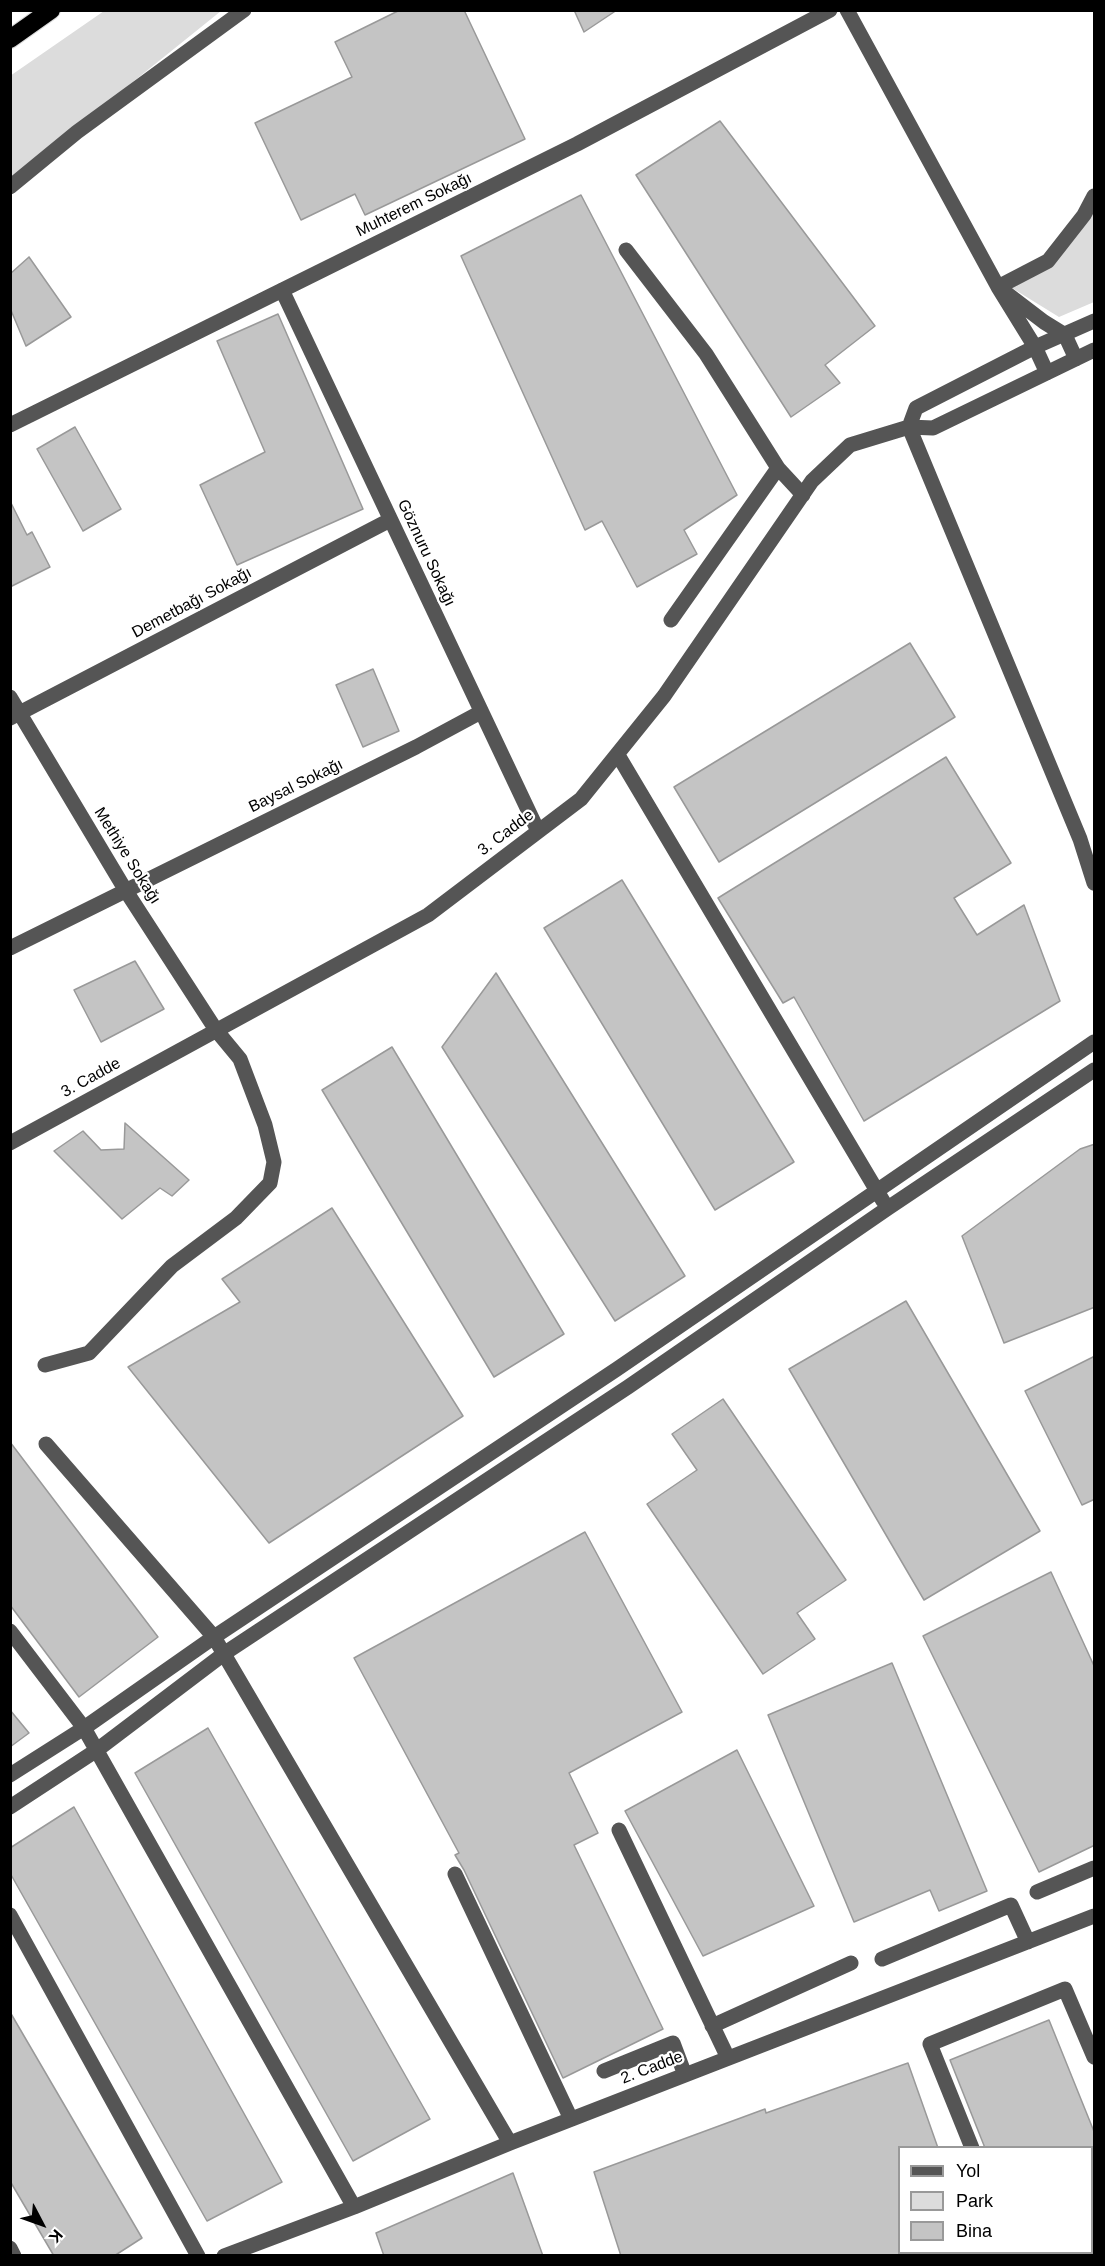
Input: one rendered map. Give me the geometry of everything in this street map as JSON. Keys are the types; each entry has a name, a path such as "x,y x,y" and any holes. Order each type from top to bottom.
{"highway":[{"path":"10,39 51,10"}],"street":[{"path":"10,187 77,132 244,10"},
{"name":"Muhterem Sokağı","path":"10,425 576,144 830,10"},
{"path":"847,10 998,287 1035,347 1047,373"},
{"path":"998,287 1048,261 1084,215 1095,196"},
{"path":"626,250 706,354 778,468 803,495"},
{"path":"998,287 1065,335 1076,359"},
{"name":"Göznuru Sokağı","path":"282,290 538,831"},
{"path":"1095,321 1035,347 916,408 909,427 1080,839 1095,883"},
{"name":"3. Cadde","path":"10,1143 428,915 581,799 664,696 812,481 850,445 909,427 933,428 1095,350"},
{"path":"671,620 778,468"},
{"name":"Demetbağı Sokağı","path":"15,716 390,520"},
{"name":"Methiye Sokağı","path":"10,698 15,716 126,891 216,1030 240,1059 265,1125 274,1162 270,1183 236,1218 172,1266 89,1353 45,1365"},
{"name":"Baysal Sokağı","path":"10,948 394,758 481,712"},
{"path":"618,755 888,1208"},
{"path":"1080,839 1095,865"},
{"path":"10,1775 84,1728 214,1637 617,1369 1095,1042"},
{"path":"10,1808 97,1750 225,1653 628,1387 888,1208 1095,1070"},
{"path":"46,1444 214,1637 225,1653 510,2143"},
{"path":"10,1631 84,1728 354,2207"},
{"path":"619,1830 728,2058"},
{"path":"1037,1892 1095,1868"},
{"path":"455,1874 571,2119"},
{"path":"882,1959 1011,1905 1028,1942"},
{"path":"10,1915 198,2256"},
{"name":"2. Cadde","path":"224,2256 1095,1916"},
{"path":"712,2026 851,1964"},
{"path":"971,2146 930,2044 1065,1989 1095,2057"},
{"path":"604,2071 674,2043 685,2075"},
{"path":"10,2248 14,2256"}],"green space":[{"path":"104,11 221,11 11,180 10,76"},
{"path":"1094,204 1094,302 1059,317 1012,288 1054,264"}],"building":[{"path":"400,10 464,10 525,139 365,215 355,194 301,220 255,123 352,77 335,42"},
{"path":"574,10 617,10 584,32"},
{"path":"720,121 875,326 825,365 840,383 791,417 636,175"},
{"path":"581,195 737,495 684,530 697,554 637,587 602,521 585,530 461,256"},
{"path":"29,257 71,317 26,346 10,308 10,274"},
{"path":"278,314 363,509 237,565 200,485 265,452 217,341"},
{"path":"75,427 121,509 83,531 37,449"},
{"path":"10,501 27,535 32,532 50,567 10,587"},
{"path":"910,643 955,717 719,862 674,787"},
{"path":"373,669 399,731 363,747 336,685"},
{"path":"946,757 1011,863 954,898 977,935 1024,905 1060,1001 864,1121 794,997 783,1003 718,898"},
{"path":"622,880 794,1162 715,1210 544,928"},
{"path":"135,961 164,1009 101,1042 74,990"},
{"path":"496,973 685,1276 615,1321 442,1047"},
{"path":"392,1047 564,1334 494,1377 322,1090"},
{"path":"125,1123 189,1180 172,1196 160,1188 122,1219 54,1151 83,1131 101,1150 124,1149"},
{"path":"1095,1144 1095,1307 1004,1343 962,1236 1080,1149"},
{"path":"332,1208 463,1416 269,1543 128,1367 240,1302 222,1279"},
{"path":"906,1301 1040,1531 924,1600 789,1369"},
{"path":"1095,1356 1095,1499 1082,1505 1025,1391"},
{"path":"723,1399 846,1580 797,1613 815,1639 763,1674 647,1504 697,1470 672,1434"},
{"path":"10,1442 158,1637 79,1697 10,1605"},
{"path":"585,1532 682,1712 569,1773 598,1833 574,1845 663,2029 563,2078 455,1855 459,1853 354,1658"},
{"path":"1051,1572 1095,1668 1095,1845 1039,1872 923,1636"},
{"path":"892,1663 987,1891 939,1911 930,1890 854,1922 768,1715"},
{"path":"10,1710 29,1733 10,1747"},
{"path":"208,1728 430,2119 353,2161 135,1773"},
{"path":"737,1750 814,1906 703,1956 625,1811"},
{"path":"74,1807 282,2182 207,2221 10,1873 10,1848"},
{"path":"10,2012 142,2238 114,2256 54,2256 10,2181"},
{"path":"1049,2020 1095,2134 1095,2148 1093,2146 984,2146 950,2060"},
{"path":"908,2063 937,2146 898,2146 898,2254 900,2256 621,2256 594,2172 765,2109 766,2113"},
{"path":"513,2173 543,2256 384,2256 376,2233"}]}
